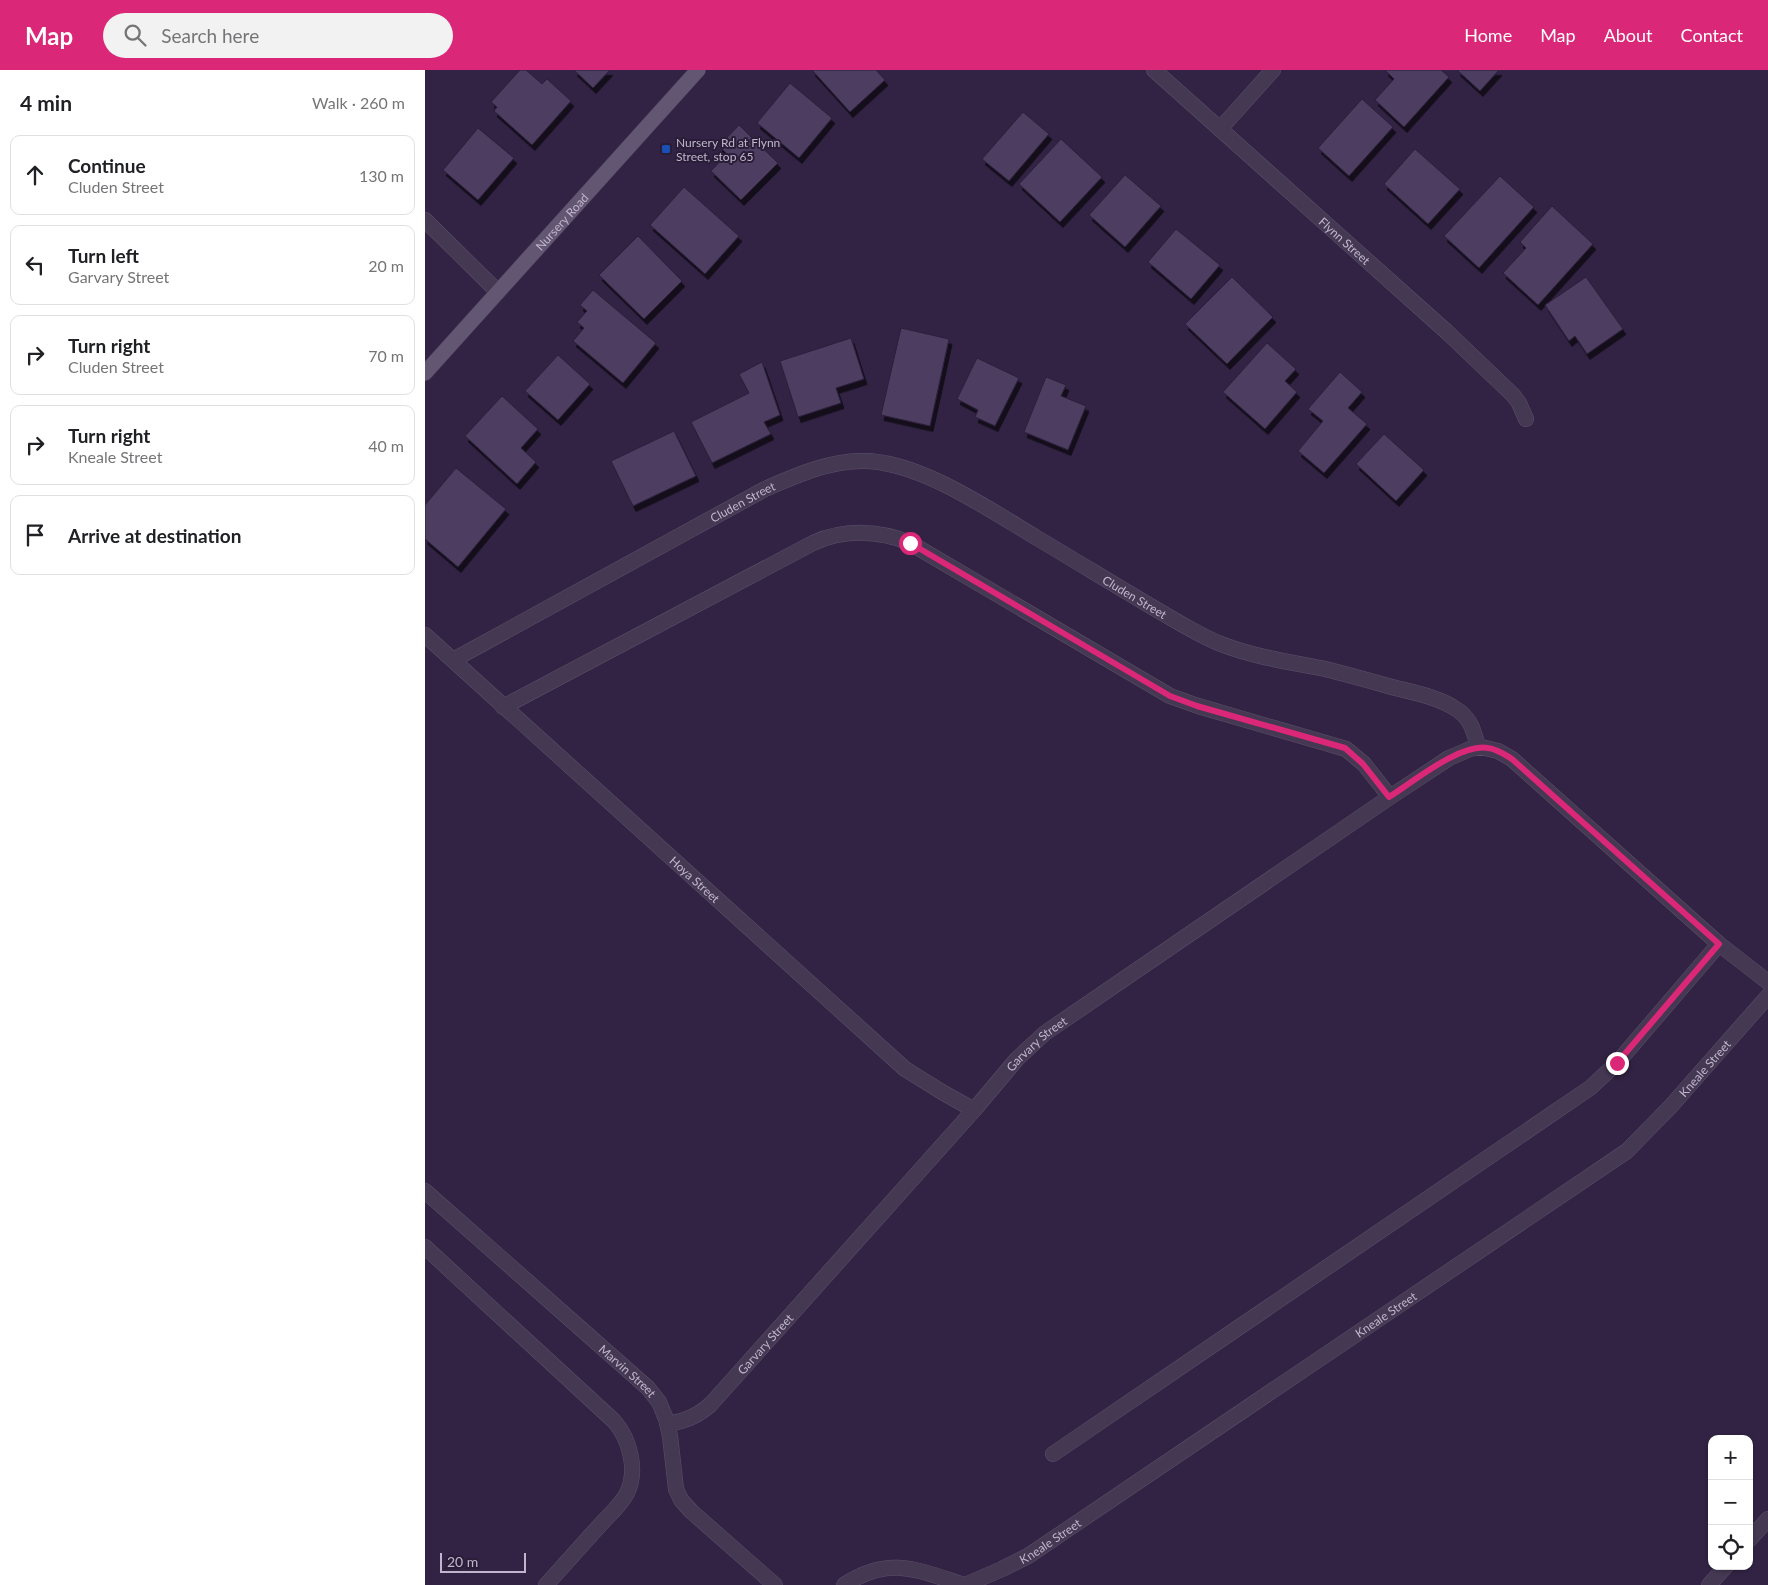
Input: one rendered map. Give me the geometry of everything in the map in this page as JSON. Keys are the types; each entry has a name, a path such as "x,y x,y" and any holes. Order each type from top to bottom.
{"main road":[{"name":"Nursery Road","path":"425,373 698,70"}],"street":[{"name":"Flynn Street","path":"1154,70 1499,381 1519,403 1526,419"},
{"path":"1220,129 1273,70"},
{"path":"425,220 498,292"},
{"name":"Cluden Street","path":"453,660 765,489 815,469 842,462 870,461 905,469 955,490 1183,625 1221,644 1250,654 1365,680 1431,698 1449,705 1463,714 1470,722 1475,732 1478,748"},
{"path":"503,707 813,542 837,535 873,533 892,536 910,543 1170,696 1197,706 1345,748 1363,764 1389,797"},
{"name":"Hoya Street","path":"425,635 905,1069 974,1110"},
{"path":"1478,748 1489,748 1499,751 1522,767 1719,944 1768,982"},
{"name":"Garvary Street","path":"668,1424 689,1419 699,1414 711,1404 974,1110 1017,1059 1045,1033 1389,797 1449,758 1470,749 1478,748"},
{"path":"1053,1454 1590,1088 1617,1063 1719,944"},
{"name":"Kneale Street","path":"965,1585 1028,1556 1627,1150 1671,1106 1768,996"},
{"name":"Marvin Street","path":"425,1191 642,1382 659,1402 668,1424 675,1482 681,1500 692,1512 775,1585"},
{"path":"425,1247 614,1421 622,1431 625,1439 632,1466 630,1485 624,1499 545,1585"},
{"path":"1753,1536 1768,1519"},
{"path":"844,1585 857,1577 891,1567 917,1570 965,1585"},
{"path":"1709,1585 1722,1570"}],"building":[{"path":"520,70 526,70 542,84 547,79 571,101 532,145 494,111 497,107 491,102"},
{"path":"574,70 610,70 593,88"},
{"path":"812,70 876,70 885,80 850,112"},
{"path":"1385,70 1441,70 1449,77 1404,127 1375,100 1394,79"},
{"path":"1457,70 1499,70 1480,91"},
{"path":"790,83 832,118 799,158 757,123"},
{"path":"1362,99 1393,127 1349,176 1318,148"},
{"path":"1023,112 1049,134 1009,181 982,159"},
{"path":"739,125 778,163 741,200 711,171 727,154 719,146"},
{"path":"478,128 514,158 478,200 443,170"},
{"path":"1061,139 1102,177 1060,222 1019,184"},
{"path":"1415,149 1460,189 1428,224 1384,184"},
{"path":"1125,175 1161,206 1125,247 1089,215"},
{"path":"1500,176 1534,207 1479,268 1444,236"},
{"path":"684,187 739,236 705,274 650,225"},
{"path":"1552,206 1593,244 1538,305 1503,273 1526,248 1520,242"},
{"path":"1176,229 1220,265 1191,299 1148,262"},
{"path":"638,236 682,281 644,319 599,275"},
{"path":"1232,277 1273,317 1227,364 1185,324"},
{"path":"1586,277 1623,329 1587,354 1575,336 1569,341 1545,305"},
{"path":"593,290 656,343 623,383 573,341 584,328 577,322 587,311 580,305"},
{"path":"901,328 949,339 930,426 881,415"},
{"path":"851,338 864,379 836,388 841,403 798,417 780,361"},
{"path":"1267,343 1296,369 1285,381 1297,392 1265,429 1223,392"},
{"path":"558,355 590,384 558,420 525,391"},
{"path":"977,358 1019,378 995,426 975,417 978,410 957,399"},
{"path":"762,362 780,415 764,422 771,434 712,463 691,422 749,393 739,374"},
{"path":"1340,372 1362,392 1348,408 1367,424 1324,473 1298,451 1323,421 1308,409"},
{"path":"1046,377 1066,385 1061,396 1086,406 1068,450 1024,432"},
{"path":"502,396 538,429 521,448 536,462 517,484 465,436"},
{"path":"674,431 696,476 633,506 611,461"},
{"path":"1384,434 1424,470 1396,501 1356,464"},
{"path":"456,468 506,509 458,567 425,539 425,505"}],"place":[{"name":"Nursery Rd at Flynn Street, stop 65","path":"666,149"}],"route":[{"path":"910,543 1170,696 1197,706 1345,748 1363,764 1389,797 1449,758 1470,749 1489,748 1499,751 1512,759 1719,944 1617,1063"}]}
